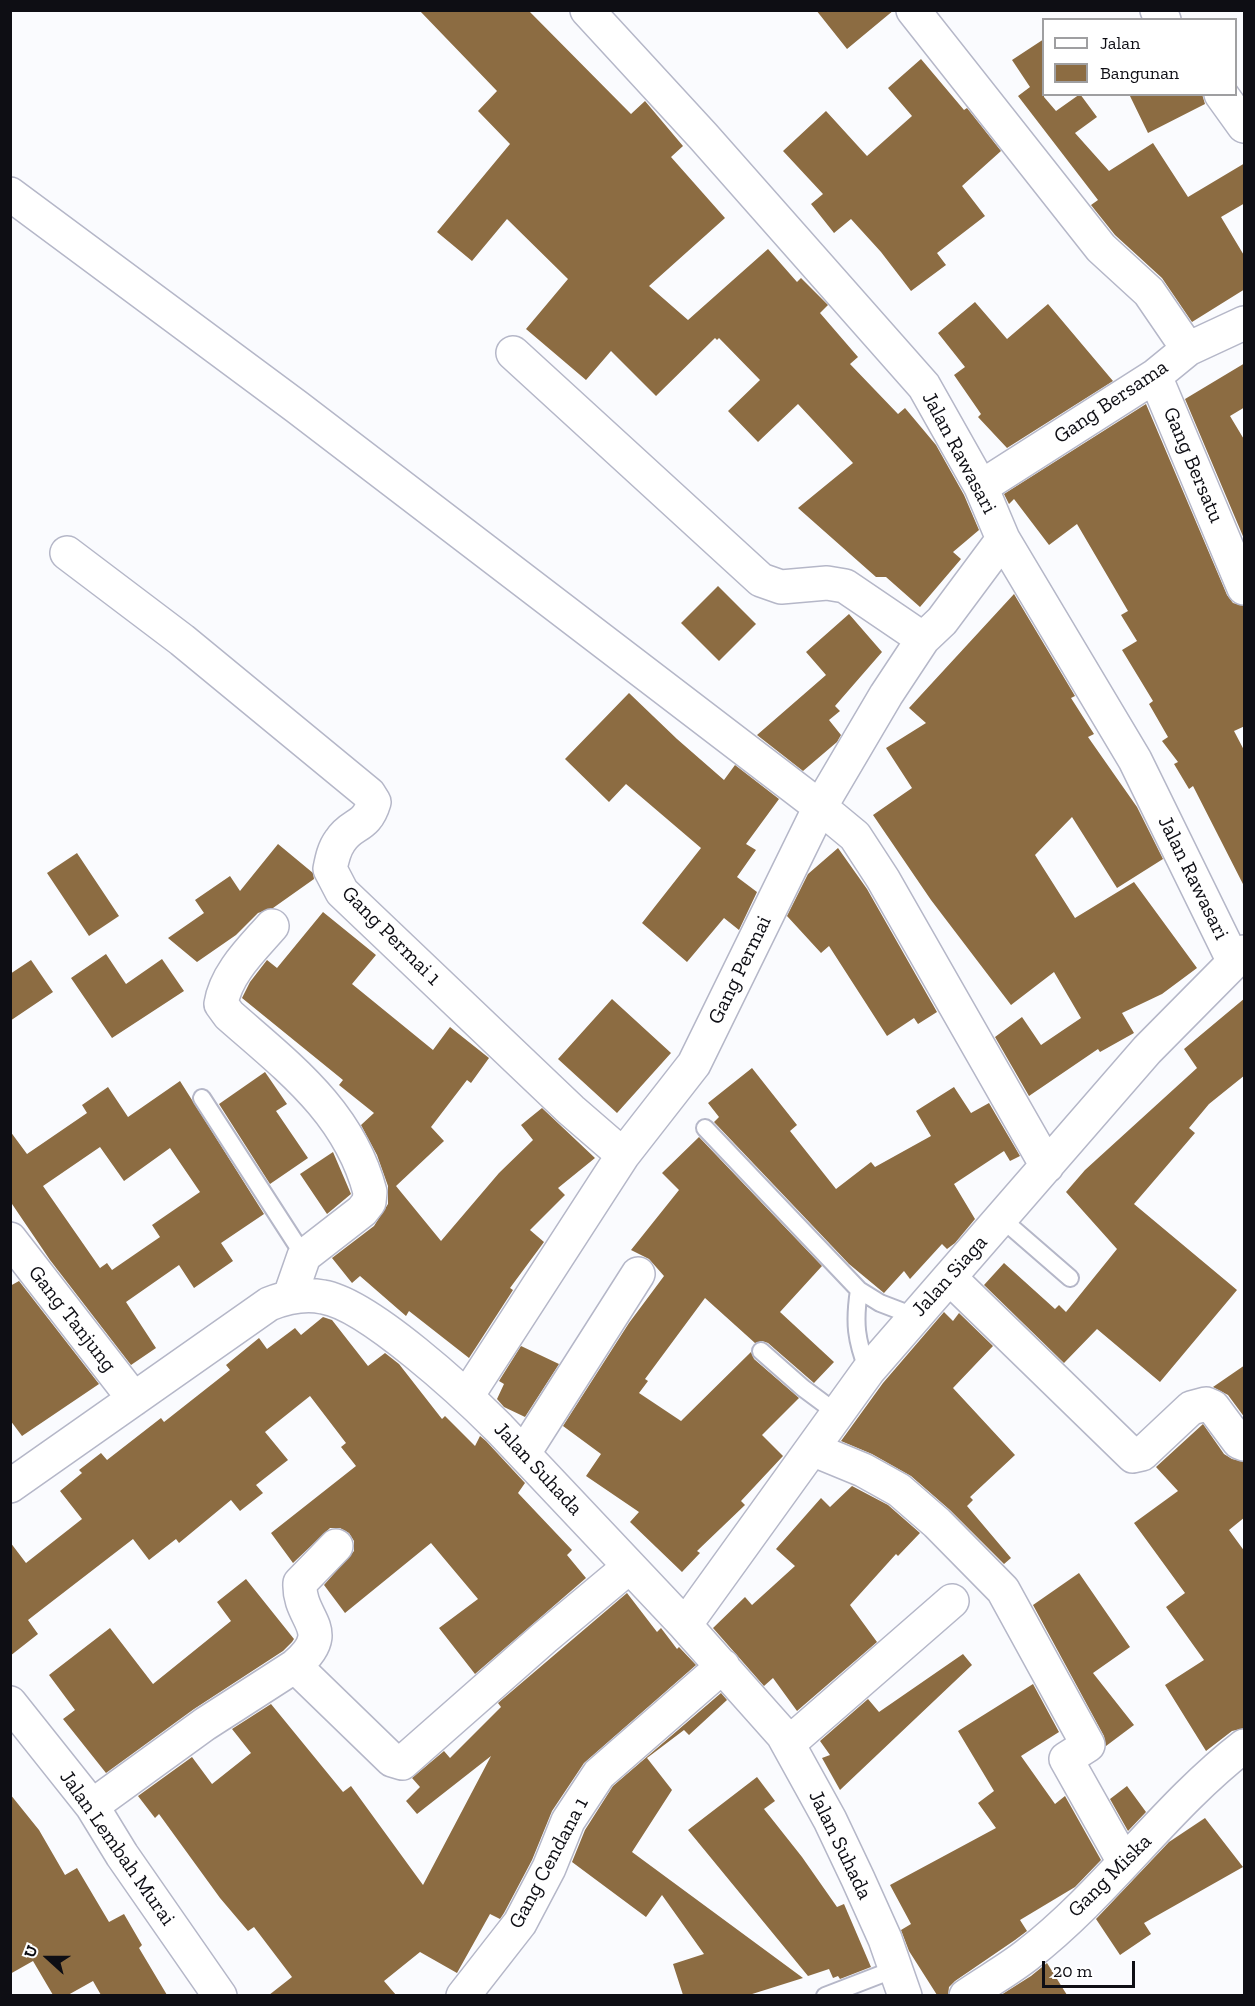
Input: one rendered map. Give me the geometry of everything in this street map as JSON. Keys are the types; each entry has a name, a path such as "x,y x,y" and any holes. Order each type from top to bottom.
{"street":[{"name":"Jalan Rawasari","path":"587,10 703,136 924,386 981,487 1003,539 1135,760 1240,957"},
{"path":"913,10 1101,248 1149,292 1188,349"},
{"path":"1222,96 1245,126"},
{"path":"10,194 297,407 855,836 883,879 1047,1166"},
{"name":"Gang Bersama","path":"981,487 1155,376 1188,349 1245,323"},
{"path":"513,353 761,580 781,587 827,584 845,586 922,639"},
{"name":"Gang Bersatu","path":"1155,376 1245,588"},
{"name":"Gang Permai","path":"467,1396 623,1155 694,1064 820,807 886,695 922,639 942,621 1003,539"},
{"name":"Gang Permai 1","path":"67,553 182,640 369,794 374,802 370,817 341,839 330,869 342,892 571,1110 623,1155"},
{"path":"272,926 230,976 221,1004 229,1015 306,1083 346,1131 370,1192 369,1202 362,1211 304,1256 290,1296"},
{"name":"Jalan Siaga","path":"685,1625 868,1371 1147,1050 1240,957"},
{"name":"Gang Tanjung","path":"13,1247 134,1399"},
{"path":"524,1453 638,1274"},
{"path":"950,1278 1133,1456 1142,1455 1191,1408 1206,1404 1213,1407 1239,1442 1245,1444"},
{"name":"Jalan Suhada","path":"10,1486 256,1312 290,1296 324,1297 359,1311 467,1396 524,1453 723,1666 788,1744 830,1820 885,1939 900,1982"},
{"path":"812,1449 863,1470 899,1490 937,1523 1003,1590 1088,1745 1066,1759 1124,1862"},
{"path":"92,1806 205,1724 295,1666 312,1652 314,1625 300,1596 300,1582 336,1546"},
{"path":"295,1666 392,1760 402,1764 544,1638 629,1567"},
{"path":"788,1744 952,1601"},
{"name":"Gang Cendana 1","path":"463,1995 520,1923 549,1868 568,1821 600,1774 723,1666"},
{"name":"Jalan Lembah Murai","path":"10,1703 92,1806 122,1855 220,1995"},
{"name":"Gang Miska","path":"966,1995 1027,1955 1124,1862 1213,1770 1245,1746"}],"lane":[{"path":"202,1098 304,1256"},
{"path":"705,1128 859,1290 880,1303 914,1316"},
{"path":"1002,1219 1070,1278"},
{"path":"859,1290 855,1320 858,1347 868,1371"},
{"path":"761,1351 803,1388 838,1414"},
{"path":"825,1995 900,1982"}],"building":[{"path":"419,10 528,10 631,114 645,101 683,146 671,157 725,218 649,286 688,320 768,249 797,282 801,278 828,305 820,313 858,357 850,364 898,414 905,408 936,445 964,495 979,530 953,552 961,559 920,607 886,577 876,577 798,508 853,463 798,404 758,442 728,411 760,380 719,338 717,340 715,338 656,396 611,351 586,380 526,329 568,279 507,219 472,261 437,232 510,144 478,111 497,91"},
{"path":"816,10 894,10 847,49"},
{"path":"1042,40 1042,96 1056,111 1077,96 1081,96 1097,117 1075,133 1109,171 1153,143 1188,197 1245,163 1245,203 1221,217 1245,257 1245,289 1192,322 1162,278 1115,235 1091,205 1098,200 1018,96 1030,87 1012,60"},
{"path":"921,59 964,110 967,108 1001,151 962,186 985,216 937,253 946,265 911,291 881,252 851,219 834,233 811,204 823,194 783,151 826,111 867,156 912,116 888,88"},
{"path":"1130,96 1203,96 1205,104 1148,133"},
{"path":"975,302 1007,339 1048,304 1113,381 1007,448 978,417 981,414 954,375 965,367 938,333"},
{"path":"1245,363 1245,407 1230,416 1245,441 1245,541 1185,399"},
{"path":"1146,404 1227,595 1233,603 1245,606 1245,726 1234,731 1245,752 1245,888 1193,786 1189,789 1174,764 1178,762 1162,741 1168,737 1149,704 1153,701 1122,650 1137,641 1121,615 1128,611 1077,524 1049,545 1014,499 1009,504 1004,494"},
{"path":"718,586 756,624 719,661 681,623"},
{"path":"1014,594 1075,696 1071,698 1094,734 1088,737 1137,807 1163,859 1117,888 1072,817 1035,855 1075,918 1134,882 1197,968 1162,994 1122,1013 1134,1033 1100,1052 1098,1049 1029,1096 995,1037 1022,1017 1041,1045 1081,1018 1054,972 1011,1005 931,900 873,815 912,788 886,748 926,723 909,708"},
{"path":"849,614 882,652 835,706 840,711 829,720 841,735 837,742 803,771 757,735 826,675 806,652"},
{"path":"629,693 724,780 735,765 779,799 746,844 756,850 737,877 757,892 739,930 724,918 687,962 642,923 701,848 626,784 609,802 565,759"},
{"path":"278,844 313,873 314,879 273,908 258,913 236,935 197,962 168,938 204,913 195,900 230,876 240,891"},
{"path":"838,848 867,889 937,1012 918,1024 914,1018 887,1036 829,946 821,953 787,916 808,874"},
{"path":"77,853 119,916 89,936 47,873"},
{"path":"323,912 376,955 352,984 433,1050 450,1027 489,1058 471,1083 467,1080 431,1127 444,1141 396,1186 441,1241 499,1173 533,1140 521,1125 542,1108 595,1158 558,1188 565,1195 530,1230 544,1242 510,1288 513,1290 469,1358 409,1311 406,1316 360,1276 352,1283 332,1258 374,1226 388,1204 388,1186 377,1155 361,1125 374,1113 339,1085 343,1080 242,998 250,982 267,960 277,968"},
{"path":"106,954 126,984 162,959 184,991 112,1038 71,978"},
{"path":"31,960 53,992 10,1021 10,974"},
{"path":"1245,998 1245,1075 1209,1104 1189,1128 1195,1133 1134,1204 1237,1290 1160,1382 1097,1329 1064,1363 984,1285 1004,1263 1055,1309 1059,1305 1066,1312 1117,1249 1066,1192 1085,1170 1197,1068 1184,1049"},
{"path":"612,999 671,1053 617,1113 558,1059"},
{"path":"752,1068 797,1125 790,1131 836,1189 871,1162 875,1167 931,1136 916,1111 954,1087 971,1113 989,1103 1020,1156 1010,1161 1004,1151 954,1184 975,1219 955,1243 947,1249 942,1244 910,1279 904,1271 884,1293 849,1264 714,1122 719,1117 708,1103"},
{"path":"265,1072 287,1104 276,1111 308,1158 270,1184 219,1104"},
{"path":"180,1081 264,1214 221,1243 233,1261 194,1288 179,1265 126,1302 156,1348 131,1365 50,1260 10,1201 10,1131 27,1154 87,1113 82,1105 108,1087 128,1117","holes":["100,1147 124,1181 170,1148 200,1192 152,1225 160,1237 112,1270 107,1263 100,1268 43,1186"]},
{"path":"699,1137 822,1266 780,1312 834,1362 814,1383 768,1343 762,1341 755,1343 705,1298 645,1379 648,1381 639,1393 681,1421 751,1352 754,1359 799,1398 762,1435 783,1456 741,1501 745,1505 697,1551 700,1553 682,1572 630,1522 639,1512 586,1476 601,1454 563,1426 629,1323 664,1276 649,1259 631,1250 679,1190 662,1173"},
{"path":"333,1152 351,1194 327,1214 300,1174"},
{"path":"19,1281 99,1384 22,1436 10,1420 10,1286"},
{"path":"944,1312 953,1321 959,1313 993,1346 953,1388 1015,1455 970,1497 973,1500 967,1506 1011,1558 1004,1564 950,1510 911,1476 872,1454 841,1441 883,1383"},
{"path":"323,1317 332,1320 368,1366 385,1353 399,1364 442,1419 445,1416 475,1446 480,1436 486,1441 525,1483 518,1493 572,1550 567,1555 586,1578 475,1674 439,1628 478,1599 431,1543 345,1613 324,1585 354,1551 354,1541 349,1533 340,1528 330,1528 293,1563 271,1533 356,1466 341,1447 346,1443 310,1396 265,1432 288,1460 256,1485 263,1493 240,1511 231,1500 179,1543 176,1539 149,1560 133,1539 28,1620 38,1634 10,1656 10,1542 26,1563 82,1519 60,1491 82,1473 79,1470 101,1453 107,1460 161,1418 164,1422 230,1370 226,1365 259,1338 267,1349 295,1328 301,1335"},
{"path":"521,1346 559,1364 525,1417 504,1407 497,1399 504,1384 499,1381"},
{"path":"1245,1365 1245,1418 1228,1395 1213,1387"},
{"path":"1203,1424 1224,1454 1232,1459 1245,1462 1245,1517 1229,1530 1245,1552 1245,1728 1232,1731 1206,1751 1165,1685 1204,1660 1166,1607 1185,1593 1134,1523 1178,1491 1156,1467"},
{"path":"852,1486 888,1505 920,1533 898,1556 896,1554 850,1605 877,1642 797,1711 773,1678 764,1686 713,1628 745,1597 752,1605 795,1566 776,1549 821,1498 830,1507"},
{"path":"1079,1573 1130,1647 1093,1673 1134,1725 1106,1746 1104,1736 1033,1605"},
{"path":"246,1579 294,1639 292,1642 283,1651 194,1709 106,1773 63,1719 75,1710 49,1675 110,1628 153,1684 231,1621 217,1602"},
{"path":"627,1593 657,1632 661,1628 677,1649 679,1647 696,1665 584,1763 552,1811 532,1860 504,1913 500,1919 490,1914 457,1973 420,1952 384,1981 396,1995 269,1995 292,1977 254,1927 248,1931 220,1898 159,1814 155,1818 138,1796 192,1757 212,1784 251,1753 232,1729 271,1704 343,1792 351,1786 423,1885 491,1756 417,1814 406,1801 420,1787 412,1778 444,1751 450,1758 501,1707 498,1703"},
{"path":"963,1654 972,1665 840,1790 822,1758 830,1755 820,1741 868,1699 879,1712"},
{"path":"1033,1684 1059,1732 1021,1756 1055,1804 1065,1796 1101,1860 1075,1887 1020,1920 1027,1931 955,1981 949,1987 948,1995 937,1995 909,1951 901,1930 911,1924 890,1885 996,1828 978,1803 994,1791 958,1731"},
{"path":"721,1693 727,1700 689,1735 684,1730 647,1758 672,1790 632,1852 803,1978 749,1995 683,1995 673,1964 704,1954 662,1895 646,1917 572,1862 585,1830 613,1786"},
{"path":"757,1777 775,1801 764,1809 802,1857 837,1907 844,1904 871,1967 840,1979 838,1976 833,1978 829,1969 808,1976 688,1830"},
{"path":"1127,1786 1146,1812 1128,1831 1110,1799"},
{"path":"10,1794 39,1830 65,1875 77,1868 109,1922 124,1914 142,1945 139,1948 167,1995 101,1995 93,1981 68,1995 53,1995 33,1961 10,1974"},
{"path":"1205,1818 1243,1867 1144,1923 1151,1934 1120,1955 1096,1919 1169,1842"},
{"path":"1047,1963 1067,1995 1001,1995 1031,1976"}]}
